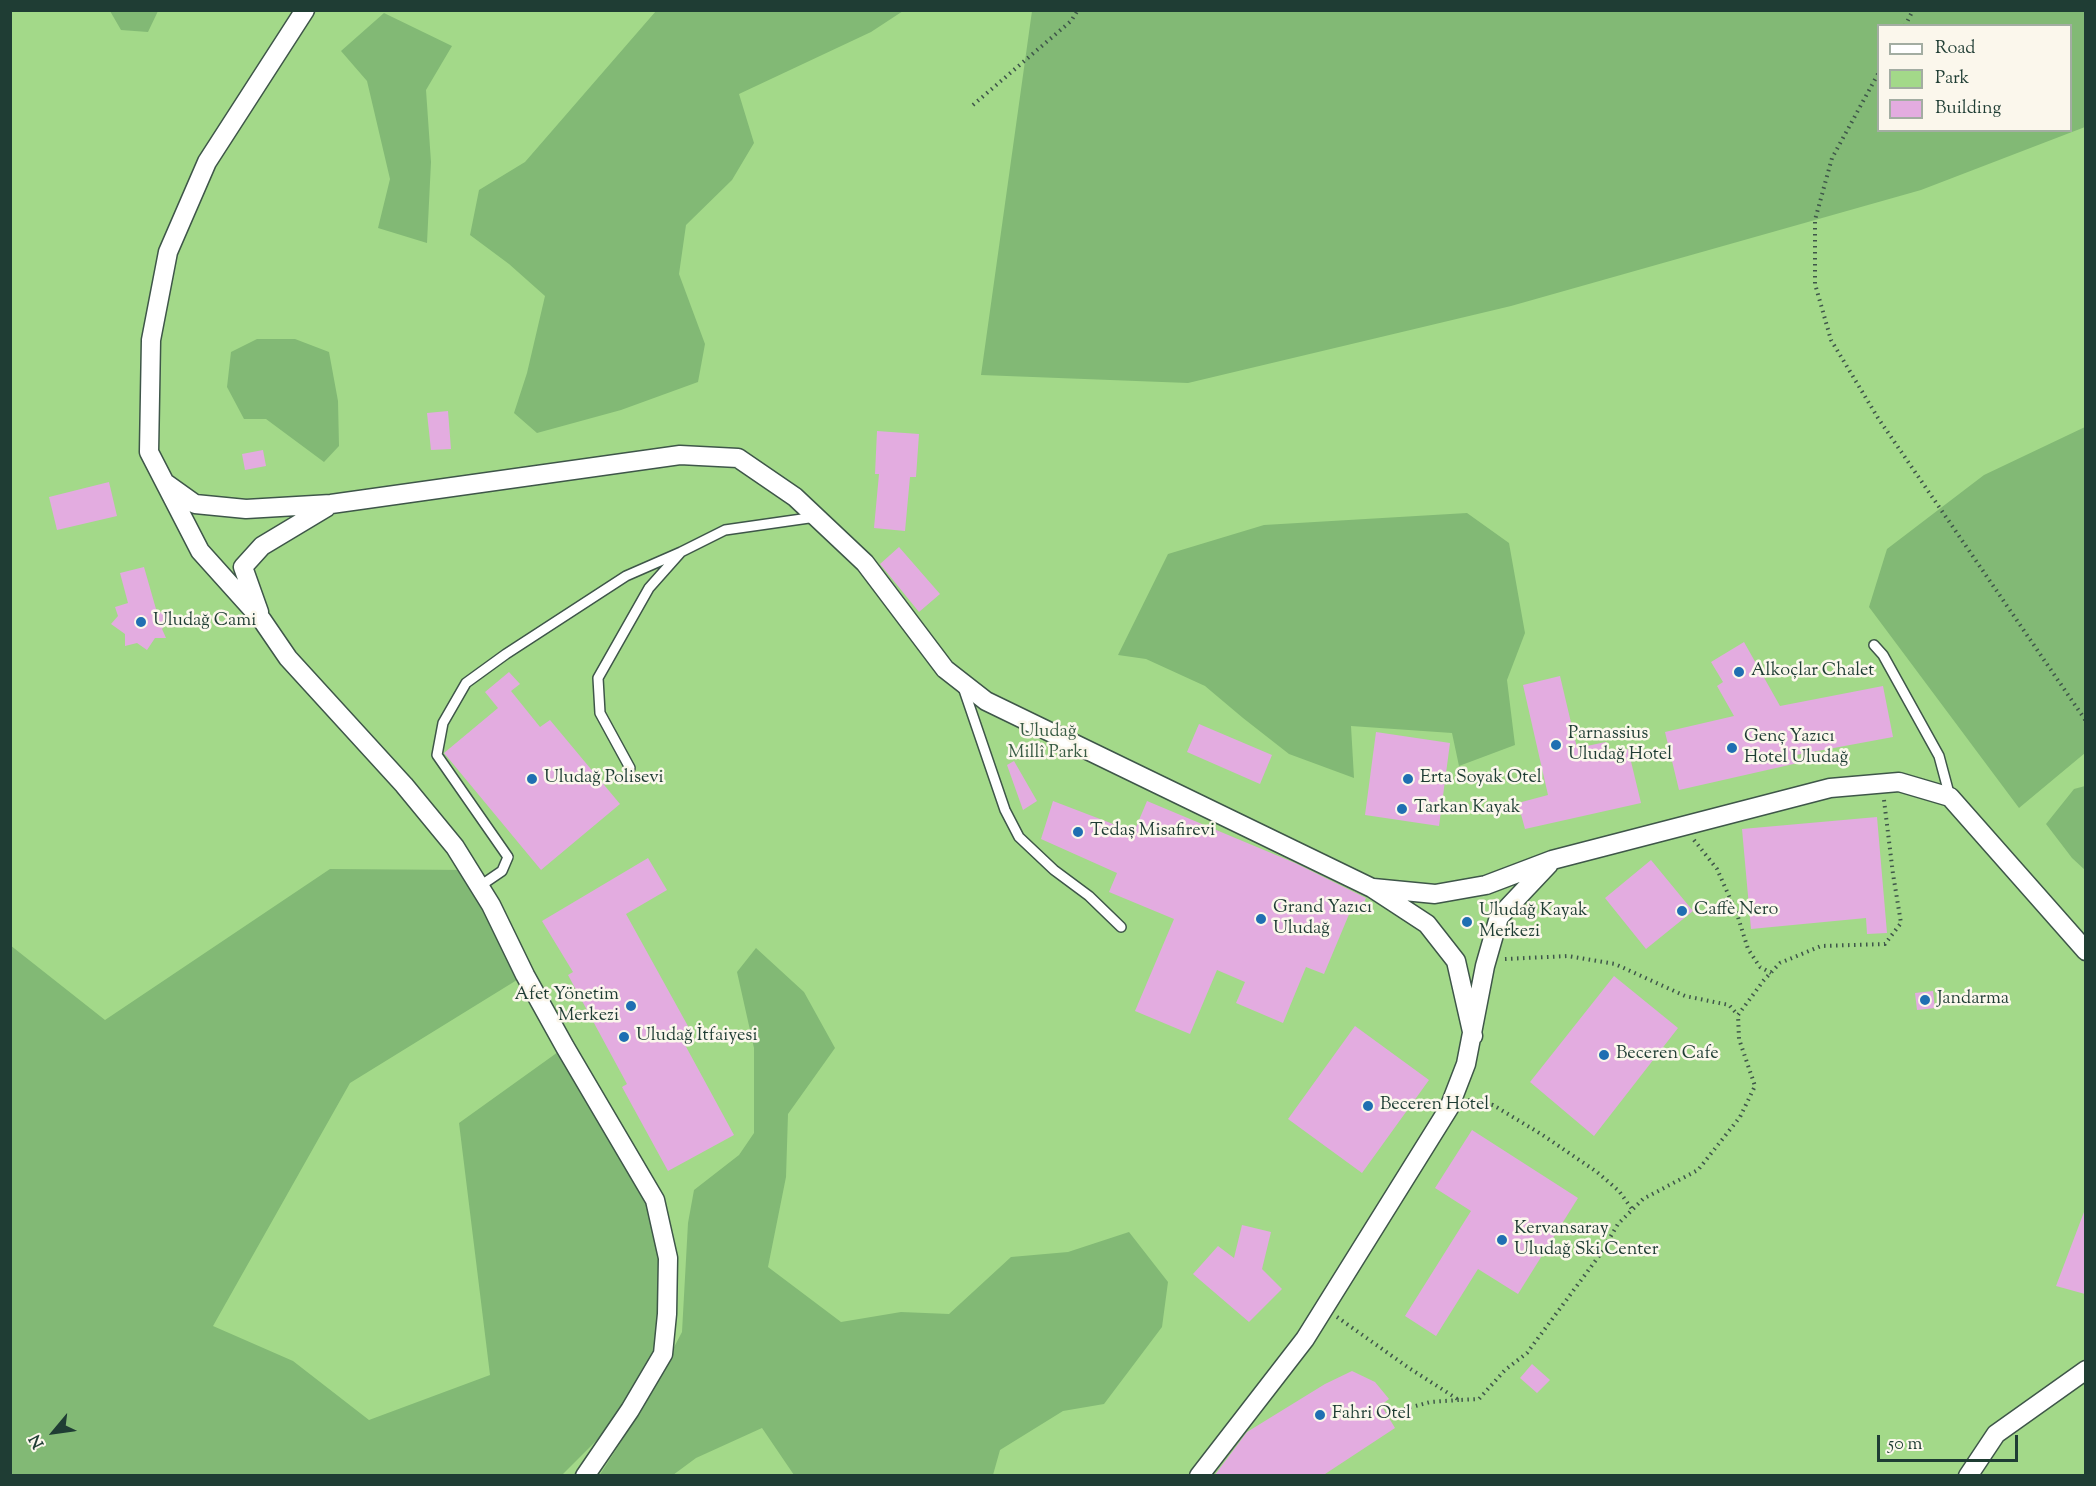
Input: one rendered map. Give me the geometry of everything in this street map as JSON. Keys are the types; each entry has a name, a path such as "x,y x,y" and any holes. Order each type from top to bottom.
{"street":[{"path":"305,10 207,162 168,252 151,340 149,452 200,551 262,620 288,658 404,785 455,847 491,905 525,975 655,1200 668,1258 667,1314 663,1354 630,1410 585,1476"},
{"path":"163,482 195,504 246,509 331,504 680,455 738,458 795,497 865,563 945,669 986,701 1372,888 1427,924 1456,961 1473,1036"},
{"path":"262,620 243,567 262,546 331,504"},
{"path":"1372,888 1435,894 1486,885 1552,860 1830,788 1899,782 1950,797 2085,951"},
{"path":"1199,1476 1305,1339 1449,1108 1466,1064 1487,960 1499,917 1552,860"},
{"path":"1968,1476 1996,1434 2085,1370"}],"lane":[{"path":"480,886 502,871 508,857 437,755 443,723 466,683 506,654 627,576 725,530 816,517"},
{"path":"630,768 600,713 598,678 649,588 681,552"},
{"path":"1874,645 1883,655 1940,756 1950,797"},
{"path":"961,682 1005,810 1018,837 1054,870 1089,896 1121,927"}],"path":[{"path":"973,105 1071,21 1078,10"},
{"path":"1906,24 1913,10"},
{"path":"1877,76 1832,158 1815,220 1815,284 1831,340 1878,418 2085,721"},
{"path":"1738,1015 1780,963 1821,946 1885,945 1901,923 1882,783"},
{"path":"1677,828 1699,844 1718,869 1737,914 1748,949 1760,967 1771,973"},
{"path":"1387,1414 1430,1402 1479,1399 1505,1370 1527,1353 1599,1256 1618,1224 1632,1209 1642,1199 1698,1170 1740,1117 1755,1086 1739,1039 1738,1015 1729,1005 1685,996 1615,964 1568,956 1487,960"},
{"path":"1453,1098 1493,1105 1590,1168 1619,1191 1632,1209"},
{"path":"1324,1309 1459,1400"}],"green space":[{"name":"Uludağ Millî Parkı","path":"10,11 2085,11 2085,1475 11,1475"},
{"path":"110,11 158,11 148,32 121,30"},
{"path":"656,11 903,11 871,32 739,94 754,143 732,180 686,225 679,274 705,344 698,382 621,410 537,433 514,413 527,373 545,296 509,264 470,235 479,190 525,162"},
{"path":"1032,11 2085,11 2085,127 2072,132 2072,24 1877,24 1877,132 2072,132 1921,190 1511,306 1188,383 981,375"},
{"path":"384,13 452,46 426,90 431,162 427,243 378,228 390,179 367,81 341,51"},
{"path":"257,339 295,339 329,352 338,401 339,446 324,462 266,419 244,419 227,387 231,352"},
{"path":"2085,427 2085,753 2019,808 1869,607 1887,549 1984,475"},
{"path":"1467,513 1509,543 1525,633 1507,680 1515,745 1459,766 1452,733 1351,726 1354,778 1289,754 1205,686 1146,659 1118,655 1168,554 1264,525"},
{"path":"2086,786 2085,870 2072,858 2046,824 2074,789"},
{"path":"330,869 469,870 525,975 350,1083 213,1326 293,1361 369,1420 490,1375 459,1123 565,1047 655,1200 668,1258 663,1354 634,1403 562,1475 11,1475 10,945 105,1020"},
{"path":"756,948 804,992 835,1048 788,1114 786,1177 768,1267 841,1322 901,1312 949,1314 1011,1257 1068,1252 1129,1232 1168,1282 1162,1327 1104,1404 1063,1411 1000,1450 993,1475 794,1475 762,1428 696,1458 673,1475 599,1476 639,1414 682,1332 688,1223 694,1190 739,1155 754,1133 754,1048 737,972"}],"building":[{"path":"448,411 451,449 431,450 427,413"},
{"path":"877,431 919,434 916,477 910,477 905,531 874,528 879,474 875,474"},
{"path":"263,450 266,466 245,470 242,454"},
{"path":"109,482 117,516 57,530 49,497"},
{"path":"899,547 940,594 919,612 880,564"},
{"name":"Uludağ Cami","path":"144,567 156,609 170,619 162,629 166,638 155,638 147,650 137,643 125,646 125,634 111,624 118,616 115,607 128,603 120,573"},
{"path":"1744,642 1780,706 1883,686 1893,737 1796,755 1798,763 1679,790 1665,732 1734,716 1717,686 1723,682 1711,662"},
{"name":"Uludağ Polisevi","path":"509,672 520,684 511,691 540,727 550,720 620,804 541,870 444,753 498,708 485,692"},
{"name":"Parnassius Uludağ Hotel","path":"1560,676 1577,748 1606,742 1609,754 1628,749 1641,803 1525,829 1518,803 1548,795 1523,685"},
{"path":"1199,724 1272,755 1260,784 1187,752"},
{"name":"Erta Soyak Otel","path":"1376,732 1450,743 1439,826 1365,815"},
{"path":"1014,761 1037,801 1023,810 1007,765"},
{"name":"Grand Yazıcı Uludağ","path":"1053,801 1134,832 1147,801 1295,863 1366,898 1359,915 1350,912 1324,974 1306,967 1283,1023 1236,1003 1245,982 1217,970 1190,1034 1135,1011 1174,919 1109,892 1117,873 1041,839"},
{"path":"1877,817 1887,933 1867,934 1866,918 1751,929 1742,829"},
{"path":"648,858 667,890 626,914 694,1037 684,1043 734,1135 668,1171 622,1087 627,1084 568,975 573,972 542,921"},
{"path":"1651,860 1693,911 1646,949 1605,898"},
{"name":"Beceren Cafe","path":"1614,976 1678,1028 1594,1136 1530,1082"},
{"name":"Jandarma","path":"1933,991 1935,1008 1917,1010 1915,993"},
{"name":"Beceren Hotel","path":"1355,1026 1429,1080 1362,1173 1288,1119"},
{"name":"Kervansaray Uludağ Ski Center","path":"1472,1130 1578,1198 1518,1294 1478,1269 1436,1336 1405,1316 1471,1211 1435,1188"},
{"path":"2085,1213 2085,1294 2056,1286"},
{"path":"1242,1225 1271,1232 1262,1269 1282,1289 1249,1322 1193,1274 1218,1246 1234,1258"},
{"path":"1532,1364 1550,1380 1537,1393 1520,1378"},
{"name":"Fahri Otel","path":"1352,1371 1375,1382 1389,1399 1381,1405 1395,1428 1322,1476 1214,1476 1247,1432 1325,1384"}],"place":[{"name":"Uludağ Cami","path":"141,622"},
{"name":"Alkoçlar Chalet","path":"1739,672"},
{"name":"Parnassius Uludağ Hotel","path":"1556,745"},
{"name":"Genç Yazıcı Hotel Uludağ","path":"1732,748"},
{"name":"Uludağ Polisevi","path":"532,779"},
{"name":"Erta Soyak Otel","path":"1408,779"},
{"name":"Tarkan Kayak","path":"1402,809"},
{"name":"Tedaş Misafirevi","path":"1078,832"},
{"name":"Caffè Nero","path":"1682,911"},
{"name":"Grand Yazıcı Uludağ","path":"1261,919"},
{"name":"Uludağ Kayak Merkezi","path":"1467,922"},
{"name":"Jandarma","path":"1925,1000"},
{"name":"Afet Yönetim Merkezi","path":"631,1006"},
{"name":"Uludağ İtfaiyesi","path":"624,1037"},
{"name":"Beceren Cafe","path":"1604,1055"},
{"name":"Beceren Hotel","path":"1368,1106"},
{"name":"Kervansaray Uludağ Ski Center","path":"1502,1240"},
{"name":"Fahri Otel","path":"1320,1415"}]}
